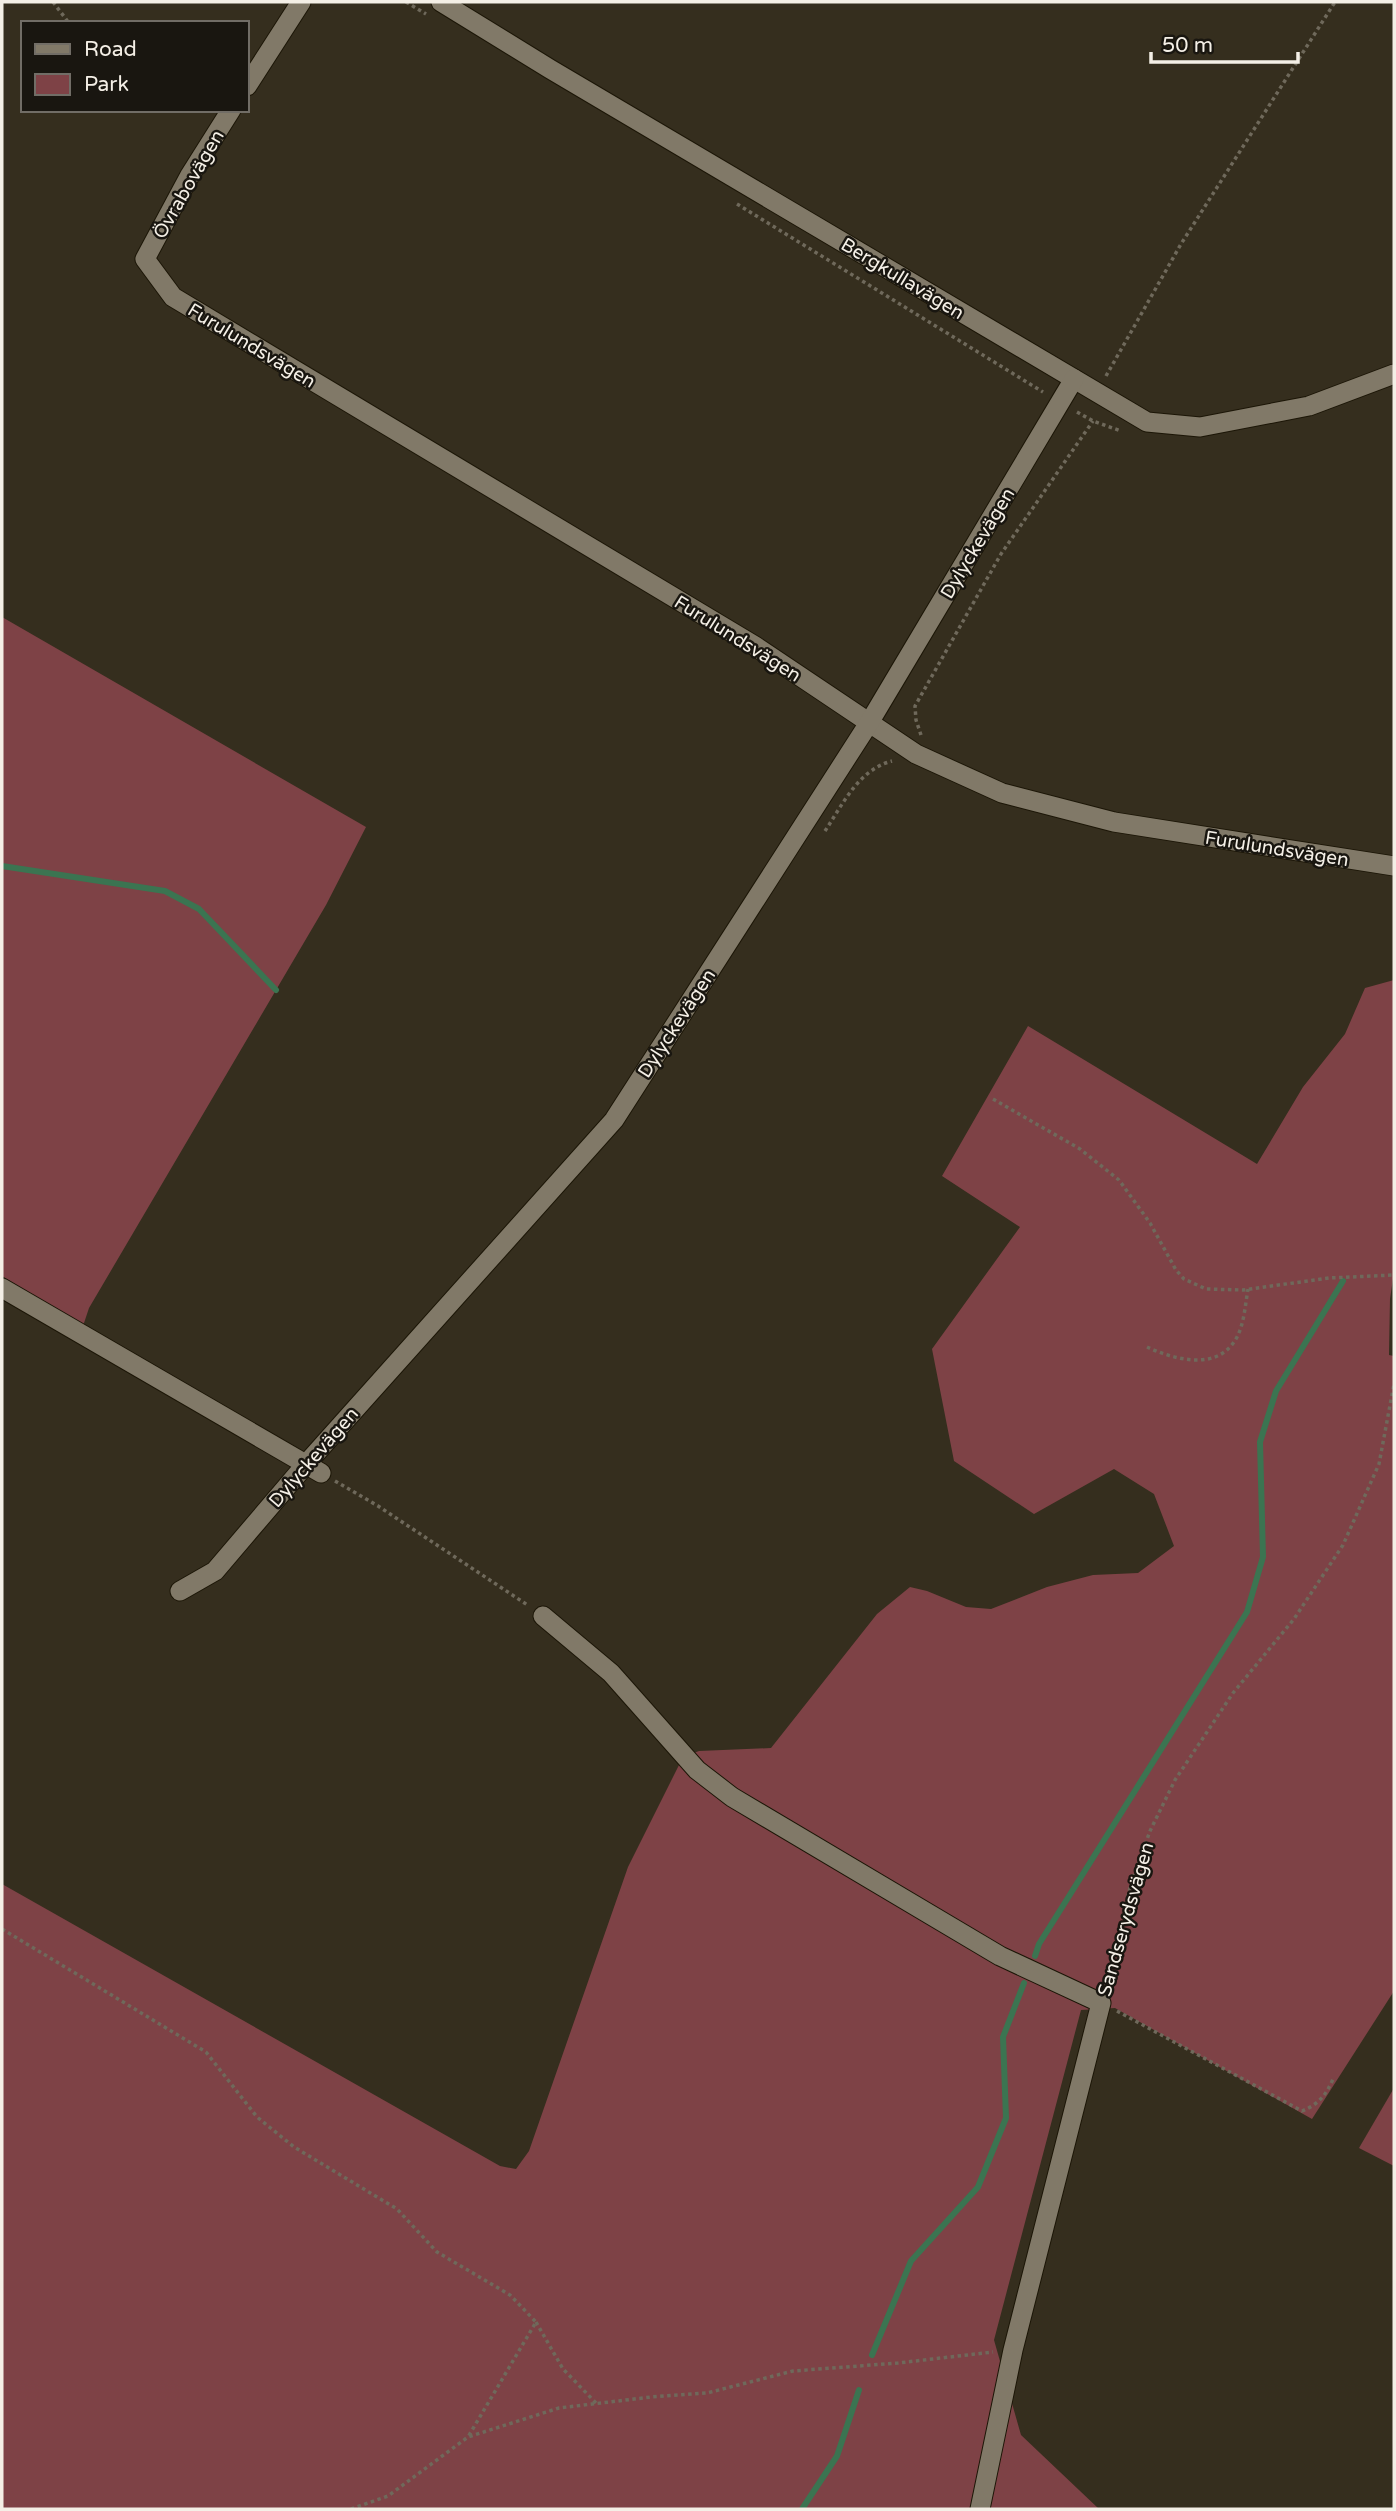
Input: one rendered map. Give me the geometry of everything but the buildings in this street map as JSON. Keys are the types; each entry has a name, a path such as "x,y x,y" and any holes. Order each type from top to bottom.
{"street":[{"path":"248,84 301,2"},
{"name":"Bergkullavägen","path":"441,2 1147,422 1200,427 1309,406 1394,374"},
{"name":"Övrabovägen","path":"145,259 190,175 230,112"},
{"name":"Furulundsvägen","path":"145,259 173,297 755,646 916,754 1002,793 1114,822 1394,866"},
{"name":"Dylyckevägen","path":"180,1591 215,1571 314,1468 614,1120 869,723 1074,379"},
{"path":"2,1288 314,1468"},
{"path":"543,1616 611,1672 698,1770 733,1797 1000,1956 1101,2003"},
{"name":"Sandserydsvägen","path":"980,2509 1013,2350 1101,2003"}],"path":[{"path":"53,2 67,21"},
{"path":"1096,393 1181,244 1335,2"},
{"path":"820,838 863,776 878,765 895,760 911,764 922,743 915,706 1001,554 1093,421"},
{"path":"993,1099 1080,1149 1119,1180 1150,1223 1176,1270 1184,1279 1206,1289 1248,1289 1329,1278 1394,1275"},
{"path":"1147,1347 1170,1357 1191,1360 1216,1357 1234,1343 1242,1322 1248,1289"},
{"name":"Sandserydsvägen","path":"1101,2003 1131,1884 1150,1831 1175,1780 1233,1693 1294,1619 1343,1545 1379,1464 1394,1384"},
{"path":"314,1468 377,1506 543,1616"},
{"path":"2,1929 206,2052 257,2117 294,2147 397,2209 437,2252 510,2295 536,2322 563,2369 597,2404"},
{"path":"1101,2003 1302,2111 1314,2106 1326,2094 1333,2079"},
{"path":"468,2437 536,2322"},
{"path":"351,2509 388,2496 468,2437 559,2408 707,2393 793,2371 898,2364 1013,2350"}],"green space":[{"path":"2,617 366,827 326,905 89,1308 83,1326 2,1276"},
{"path":"1394,980 1394,1272 1390,1299 1389,1355 1394,1356 1394,1991 1312,2119 1115,2008 1081,2010 994,2340 1021,2435 1099,2509 2,2509 2,1884 500,2166 516,2169 529,2151 628,1867 683,1757 699,1751 771,1748 877,1614 910,1587 966,1607 991,1609 1047,1587 1093,1575 1138,1573 1174,1546 1154,1494 1114,1469 1034,1514 954,1461 932,1349 1020,1227 942,1176 1028,1026 1257,1164 1303,1087 1345,1034 1365,988"},
{"path":"1394,2088 1394,2166 1359,2148"}],"waterway":[{"path":"2,866 165,891 199,909 276,990"},
{"path":"1035,1956 1039,1944 1247,1612 1263,1557 1260,1442 1276,1391 1343,1281"},
{"path":"872,2355 911,2261 978,2187 1006,2118 1003,2037 1024,1983"},
{"path":"802,2509 837,2456 859,2390"}]}
